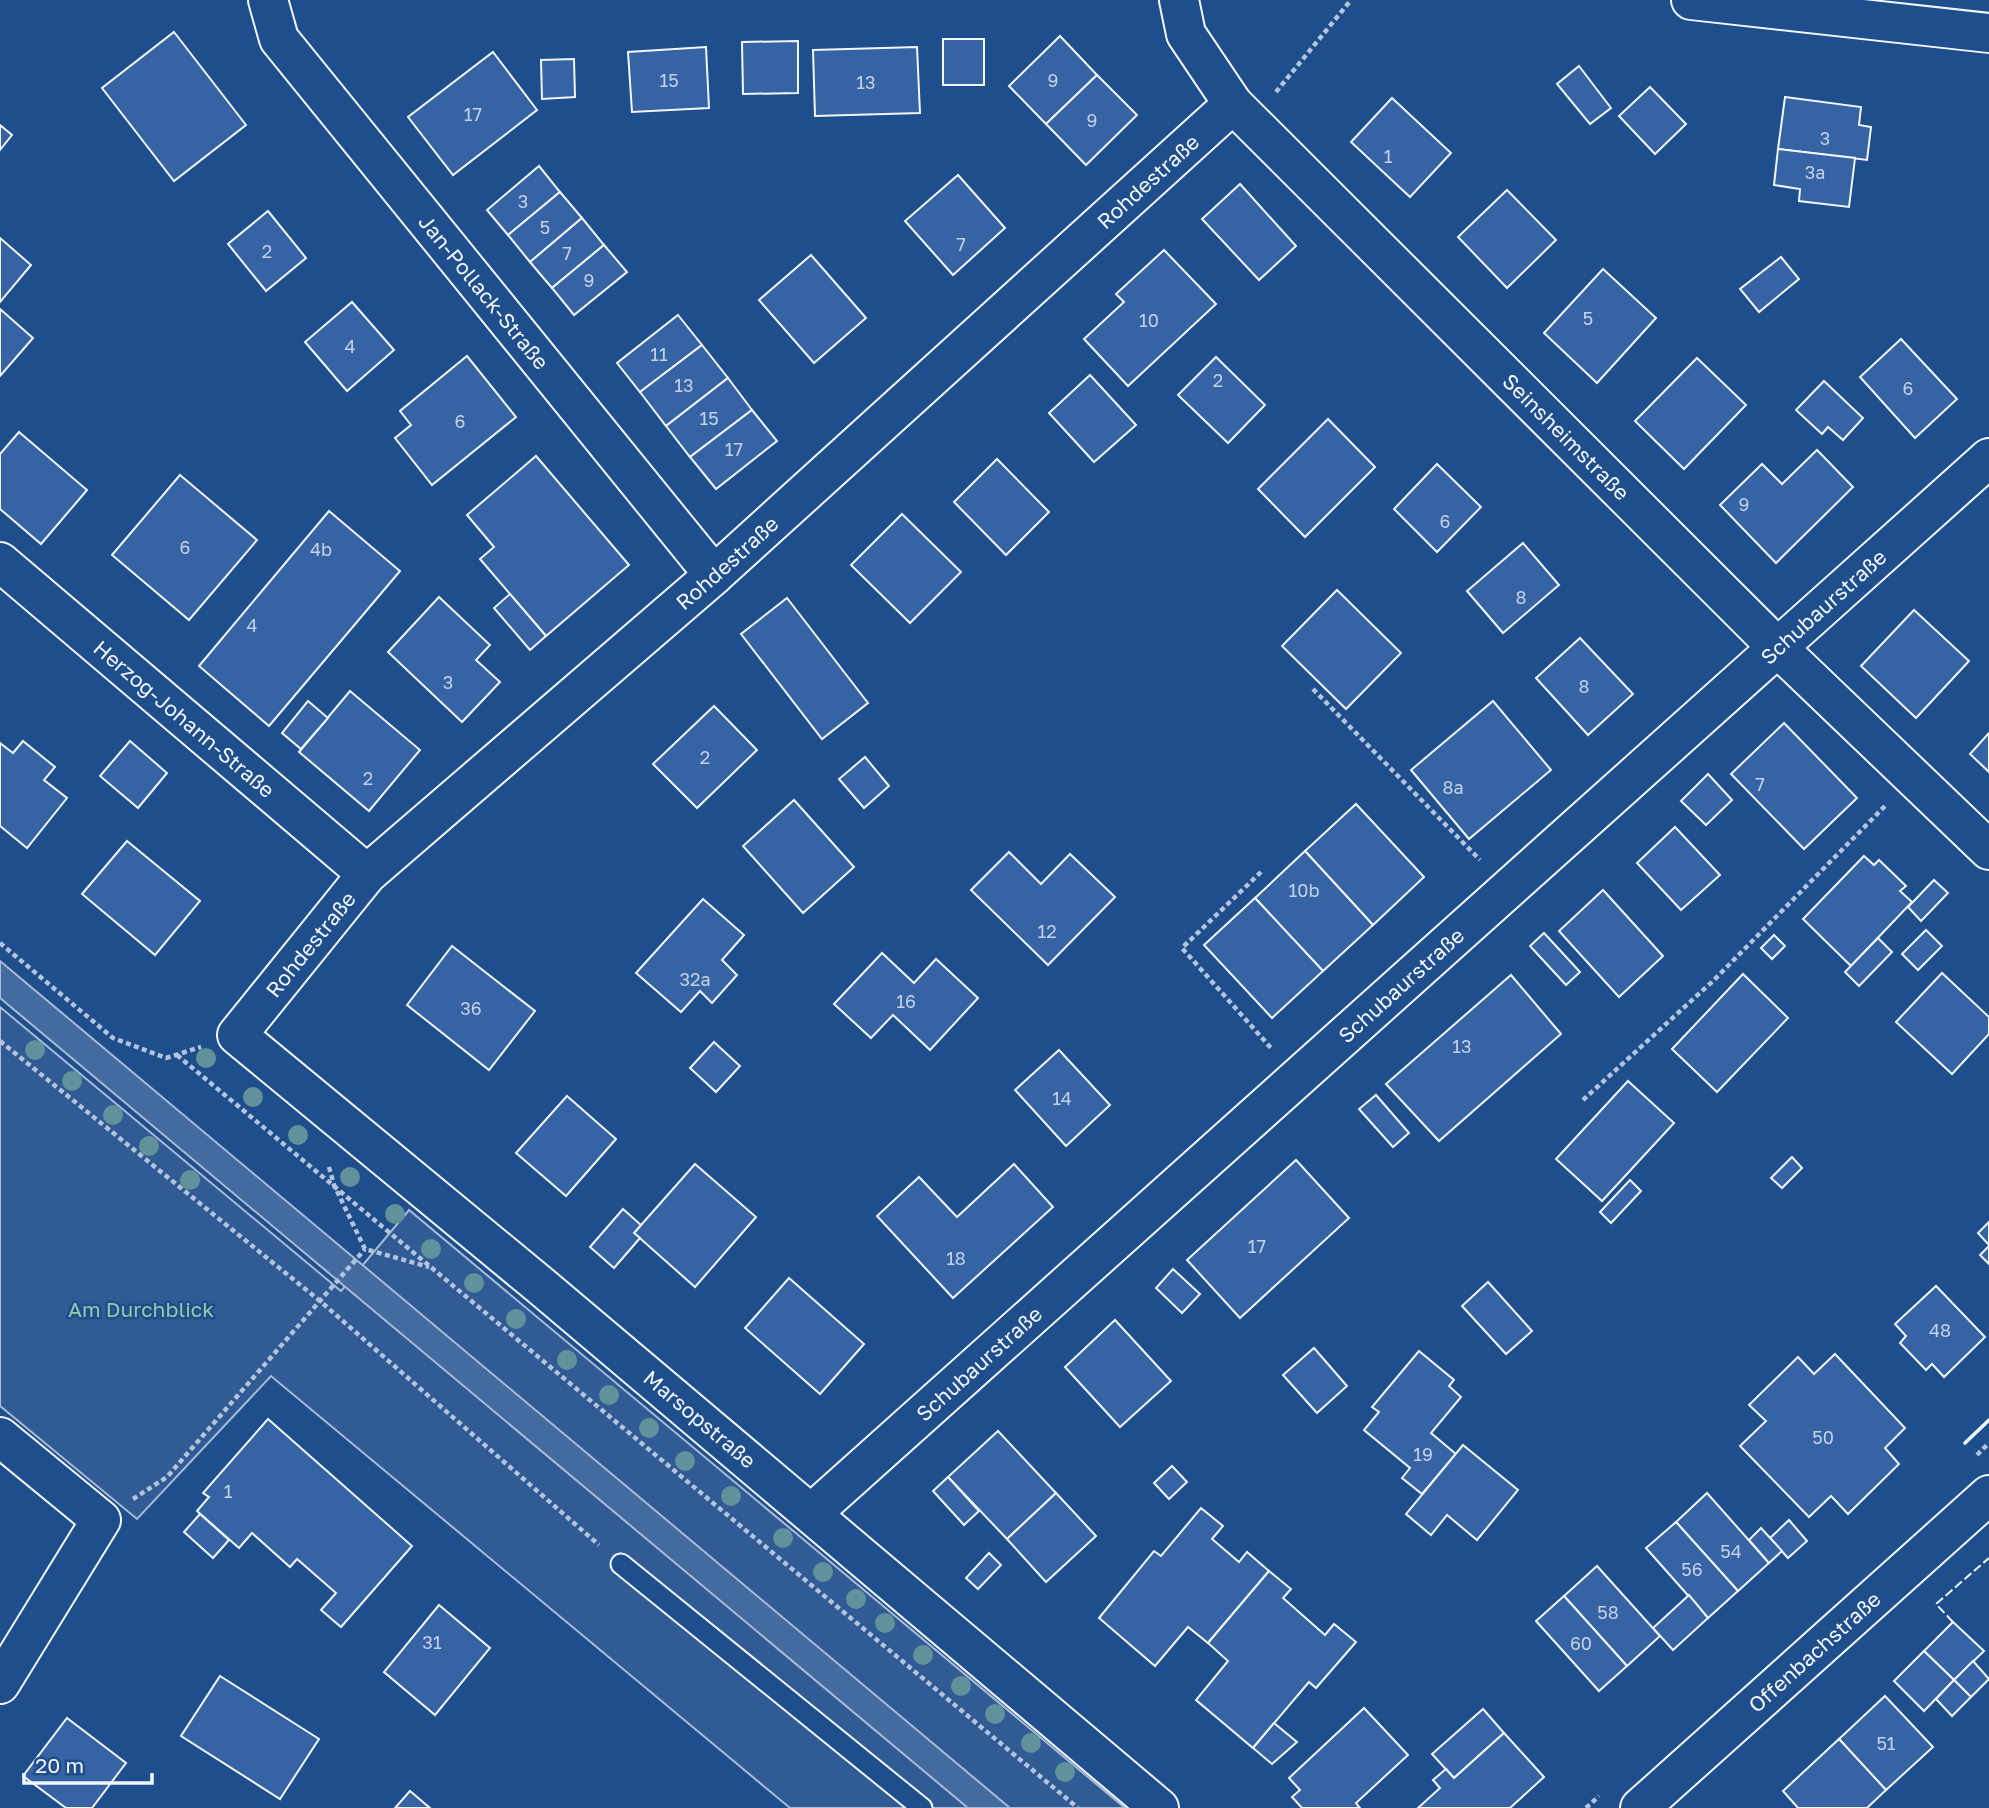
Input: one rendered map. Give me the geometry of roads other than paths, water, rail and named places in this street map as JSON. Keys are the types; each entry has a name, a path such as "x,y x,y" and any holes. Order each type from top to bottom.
{"street":[{"name":"Jan-Pollack-Straße","path":"268,0 279,39 714,575"},
{"name":"Seinsheimstraße","path":"1179,0 1186,34 1241,112 1777,646 1989,850"},
{"path":"1691,0 1989,33"},
{"name":"Rohdestraße","path":"237,1035 367,874 714,575 1241,112"},
{"name":"Schubaurstraße","path":"812,1513 1989,458"},
{"name":"Herzog-Johann-Straße","path":"0,562 367,874"},
{"name":"Marsopstraße","path":"237,1035 812,1513 1159,1808"},
{"path":"0,1437 101,1520 0,1684"},
{"name":"Offenbachstraße","path":"1640,1808 1989,1495"}],"lane":[{"path":"621,1564 922,1808"}],"park label":[{"name":"Am Durchblick","path":"141,1309"}]}
